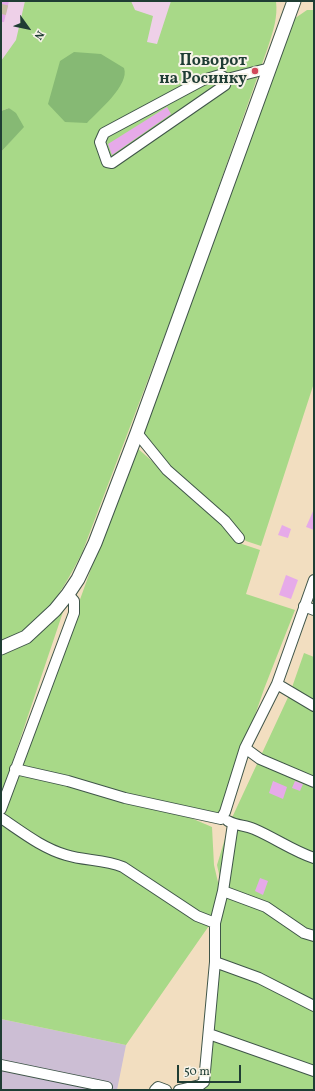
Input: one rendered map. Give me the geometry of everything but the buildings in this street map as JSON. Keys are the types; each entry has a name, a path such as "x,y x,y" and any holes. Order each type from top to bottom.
{"main road":[{"path":"1,648 26,637 55,610 68,594 94,543 137,433 294,1"}],"street":[{"path":"227,79 224,85 112,163 107,162 100,142 104,133 203,80 220,75 227,79 270,68"},
{"path":"137,433 167,470 225,521 239,538"},
{"path":"15,769 68,781 125,798 218,820 223,817 245,748 277,684 314,580"},
{"path":"1,809 74,613 74,601 68,594"},
{"path":"304,606 314,610"},
{"path":"277,684 314,706"},
{"path":"245,748 260,759 314,782"},
{"path":"223,817 233,824 253,828 302,854 314,858"},
{"path":"1,818 51,851 68,856 110,862 123,867 197,916 215,923"},
{"path":"179,1090 200,1085 204,1082 215,962 215,923 223,891 233,824"},
{"path":"223,891 266,907 304,933 314,936"},
{"path":"215,962 259,978 314,1006"},
{"path":"209,1034 314,1071"},
{"path":"1,1065 107,1087"},
{"path":"155,1090 158,1087 166,1090"}],"shaded area":[{"path":"1,1 28,1 20,40 1,67"},
{"path":"104,1 184,1 167,53 95,30"},
{"path":"1,1019 126,1045 117,1090 1,1090"}],"green space":[{"path":"25,1 131,1 135,10 153,16 147,42 157,44 171,1 276,1 276,13 275,24 268,47 184,285 82,553 68,580 50,606 40,617 16,635 1,641 1,152 23,127 9,108 1,111 1,61 16,40"},
{"path":"307,10 314,10 314,383 261,546 246,541 140,440 291,21"},
{"path":"74,52 101,54 124,68 125,75 118,90 87,123 65,122 48,104 60,61"},
{"path":"9,108 16,113 24,127 1,152 1,111"},
{"path":"135,446 223,524 239,543 260,550 246,594 295,610 264,689 227,797 220,814 216,817 20,767"},
{"path":"65,606 1,796 1,655 20,647 36,635"},
{"path":"304,653 314,657 314,1090 179,1090 200,1085 223,891 217,865 230,822 290,693"},
{"path":"17,772 184,815 212,827 214,865 220,891 213,920 126,1045 1,1019 1,816"}],"tunnel":[{"path":"1,14 4,1"}],"place":[{"name":"Поворот на Росинку","path":"255,71"}]}
